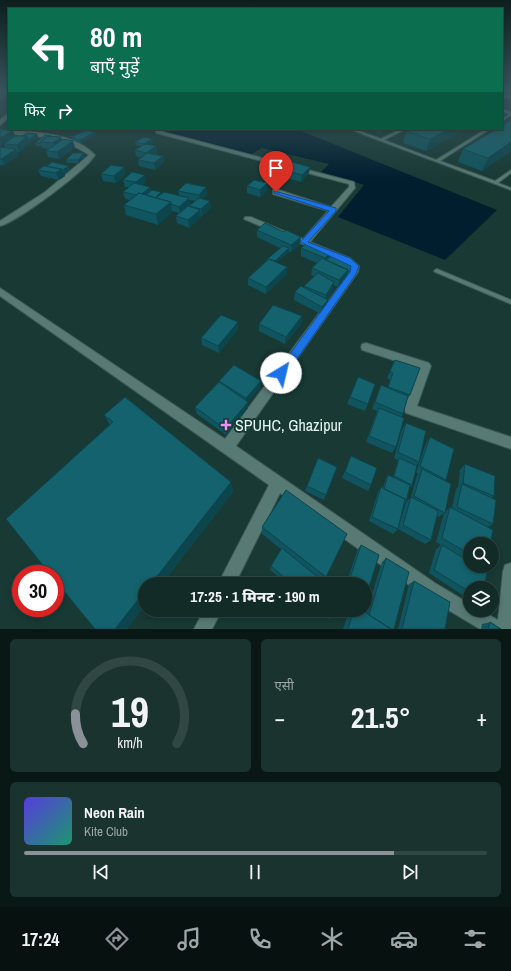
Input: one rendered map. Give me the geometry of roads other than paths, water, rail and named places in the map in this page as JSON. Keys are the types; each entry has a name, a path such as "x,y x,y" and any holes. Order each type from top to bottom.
{"street":[{"path":"161,130 158,132 352,183 353,187 304,242"},
{"path":"0,132 55,137 87,150 92,155 56,188 0,224"},
{"path":"276,192 333,210"},
{"path":"227,448 354,272 355,266 347,260 248,219"},
{"path":"0,291 429,588 496,629"},
{"path":"366,347 425,366 410,409 511,443"},
{"path":"230,577 277,484"},
{"path":"506,629 511,571"},
{"path":"203,629 209,617"}],"lane":[{"path":"354,130 511,189"},
{"path":"382,140 402,130"},
{"path":"437,161 486,130"},
{"path":"495,183 511,171"},
{"path":"437,271 511,302"}],"water":[{"path":"159,130 298,130 497,210 445,260 338,217 364,185 321,172 329,164 262,148 252,154 154,133"}],"place":[{"name":"SPUHC, Ghazipur","path":"226,425"}]}
